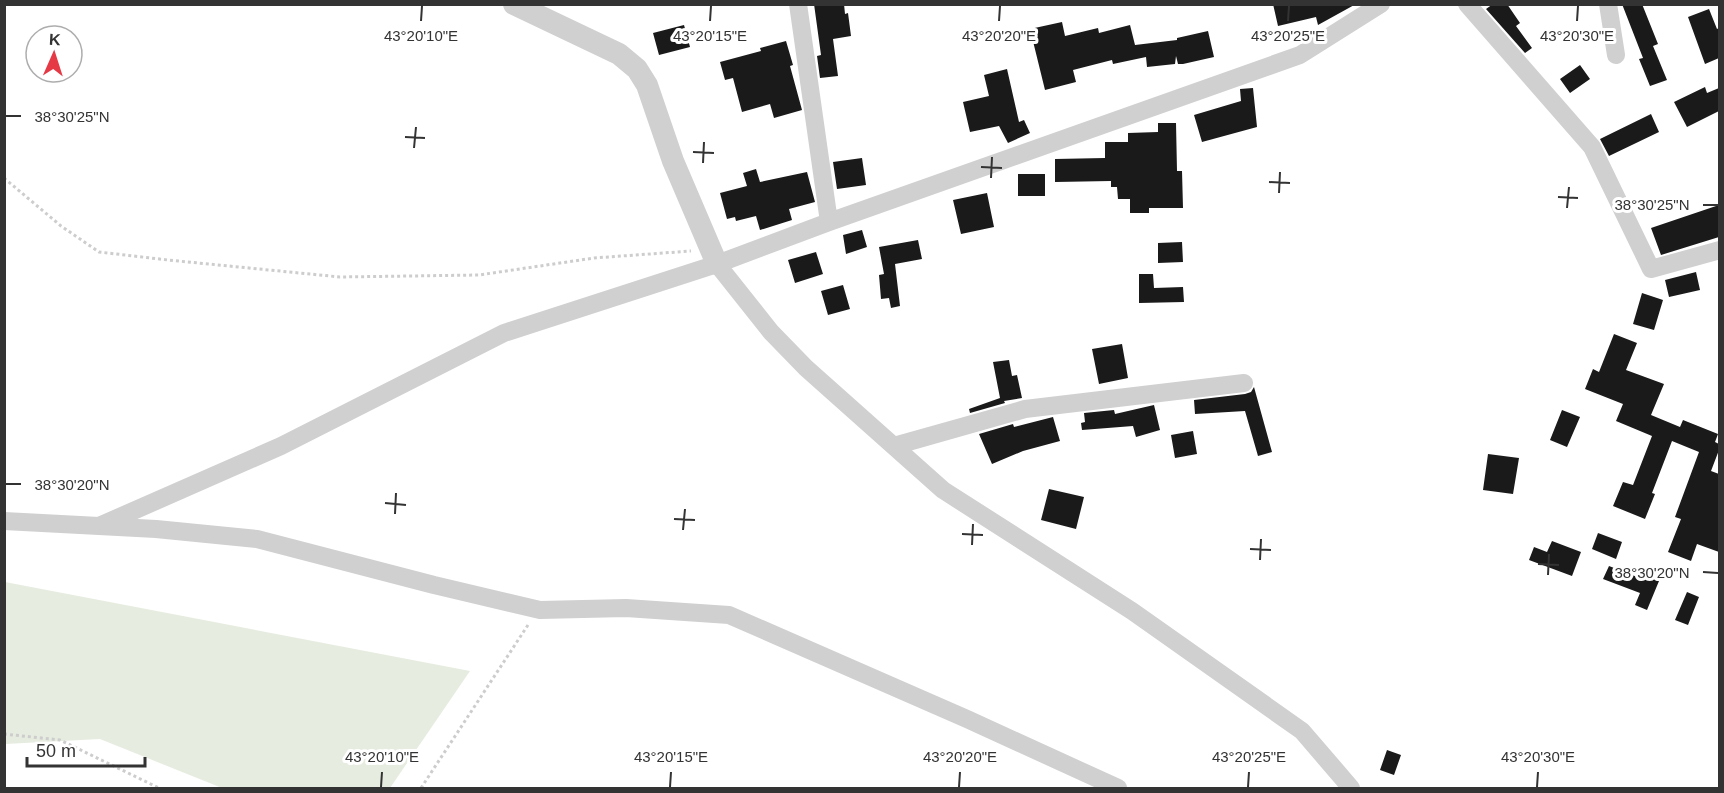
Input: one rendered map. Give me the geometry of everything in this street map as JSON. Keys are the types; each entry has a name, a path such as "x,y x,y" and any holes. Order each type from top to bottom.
{"street":[{"path":"514,4 619,54 637,69 647,85 673,161 717,264 771,332 806,368 944,490 1132,611 1302,731 1351,789"},
{"path":"798,4 829,222"},
{"path":"99,526 281,446 504,333 717,264 1300,55 1381,4"},
{"path":"1467,4 1592,147 1651,269 1719,250"},
{"path":"1608,4 1616,55"},
{"path":"894,446 1025,409 1244,383"},
{"path":"4,522 156,529 257,539 540,610 626,608 729,615 968,719 1118,789"}],"path":[{"path":"4,178 61,226 99,252 340,277 478,275 594,258 701,251 717,264"},
{"path":"421,789 523,632 540,610"},
{"path":"4,734 60,740 159,789"}],"shaded area":[{"path":"5,582 470,671 390,788 222,788 100,739 5,744"}],"building":[{"path":"814,4 844,4 845,14 848,13 851,36 833,39 838,76 820,78 817,56 821,55"},
{"path":"1273,4 1356,4 1318,25 1316,17 1278,26"},
{"path":"1493,4 1507,4 1520,23 1516,26 1532,48 1525,53 1486,9"},
{"path":"1622,4 1642,4 1658,44 1653,46 1667,80 1650,86 1639,59 1643,58"},
{"path":"1709,9 1717,29 1719,28 1719,58 1705,64 1688,17"},
{"path":"1062,22 1065,36 1098,28 1099,33 1130,25 1135,45 1177,40 1177,38 1208,31 1214,57 1178,64 1176,56 1175,64 1147,67 1146,57 1113,64 1112,60 1073,70 1076,82 1045,90 1030,29"},
{"path":"684,25 690,47 659,55 653,33"},
{"path":"786,41 802,110 774,118 770,104 742,112 733,78 725,80 720,62 761,51 760,48"},
{"path":"1580,65 1590,79 1570,93 1560,79"},
{"path":"1007,69 1019,122 1024,120 1030,133 1008,143 999,126 970,132 963,102 989,96 984,75"},
{"path":"1705,87 1707,93 1719,88 1719,111 1687,127 1674,102"},
{"path":"1253,88 1257,127 1202,142 1194,115 1241,101 1240,89"},
{"path":"1651,114 1659,132 1609,156 1600,139"},
{"path":"1158,123 1176,123 1177,171 1182,171 1183,208 1149,208 1149,213 1130,213 1130,199 1118,199 1117,187 1111,187 1111,181 1055,182 1055,159 1105,158 1105,142 1128,142 1128,133 1158,132"},
{"path":"862,158 866,185 837,189 833,162"},
{"path":"756,169 760,182 807,172 815,202 789,209 792,220 760,230 756,216 736,221 735,217 727,219 720,193 747,186 743,173"},
{"path":"1018,174 1045,174 1045,196 1018,196"},
{"path":"987,193 994,227 961,234 953,200"},
{"path":"1719,205 1719,237 1661,255 1651,228"},
{"path":"862,230 867,247 846,254 843,235"},
{"path":"918,240 922,259 895,264 900,306 891,308 889,298 881,299 879,275 884,274 879,247"},
{"path":"1182,242 1183,262 1158,263 1158,243"},
{"path":"816,252 823,274 795,283 788,260"},
{"path":"1696,272 1700,290 1669,297 1665,280"},
{"path":"1139,274 1153,274 1154,288 1183,287 1184,302 1139,303"},
{"path":"843,285 850,309 828,315 821,291"},
{"path":"1642,293 1663,300 1654,330 1633,324"},
{"path":"1614,334 1637,343 1626,370 1664,384 1651,415 1680,427 1683,420 1718,434 1715,442 1719,444 1719,450 1711,471 1719,474 1719,552 1697,544 1691,561 1668,552 1681,519 1675,517 1699,452 1672,441 1652,493 1655,494 1645,519 1613,506 1623,482 1633,485 1652,436 1616,421 1623,404 1585,389 1593,369 1599,372"},
{"path":"1122,344 1128,378 1099,384 1092,349"},
{"path":"1009,360 1012,376 1017,375 1022,398 1004,401 1005,403 970,413 969,409 1000,398 993,362"},
{"path":"1254,387 1272,452 1258,456 1245,411 1195,414 1194,400 1245,394 1251,392"},
{"path":"1154,405 1160,430 1136,437 1133,426 1082,430 1081,423 1085,422 1084,413 1114,410 1115,414"},
{"path":"1562,410 1580,417 1567,447 1550,440"},
{"path":"1053,417 1060,441 1023,451 992,464 979,434 1013,424 1014,427"},
{"path":"1193,431 1197,454 1175,458 1171,435"},
{"path":"1488,454 1519,458 1513,494 1483,490"},
{"path":"1049,489 1084,497 1076,529 1041,520"},
{"path":"1598,533 1622,542 1616,559 1592,549"},
{"path":"1552,541 1581,552 1572,576 1529,560 1534,547 1547,552"},
{"path":"1609,566 1645,580 1646,577 1659,581 1647,610 1635,605 1640,593 1603,579"},
{"path":"1687,592 1699,597 1688,625 1675,620"},
{"path":"1387,750 1401,755 1394,775 1380,770"}]}
